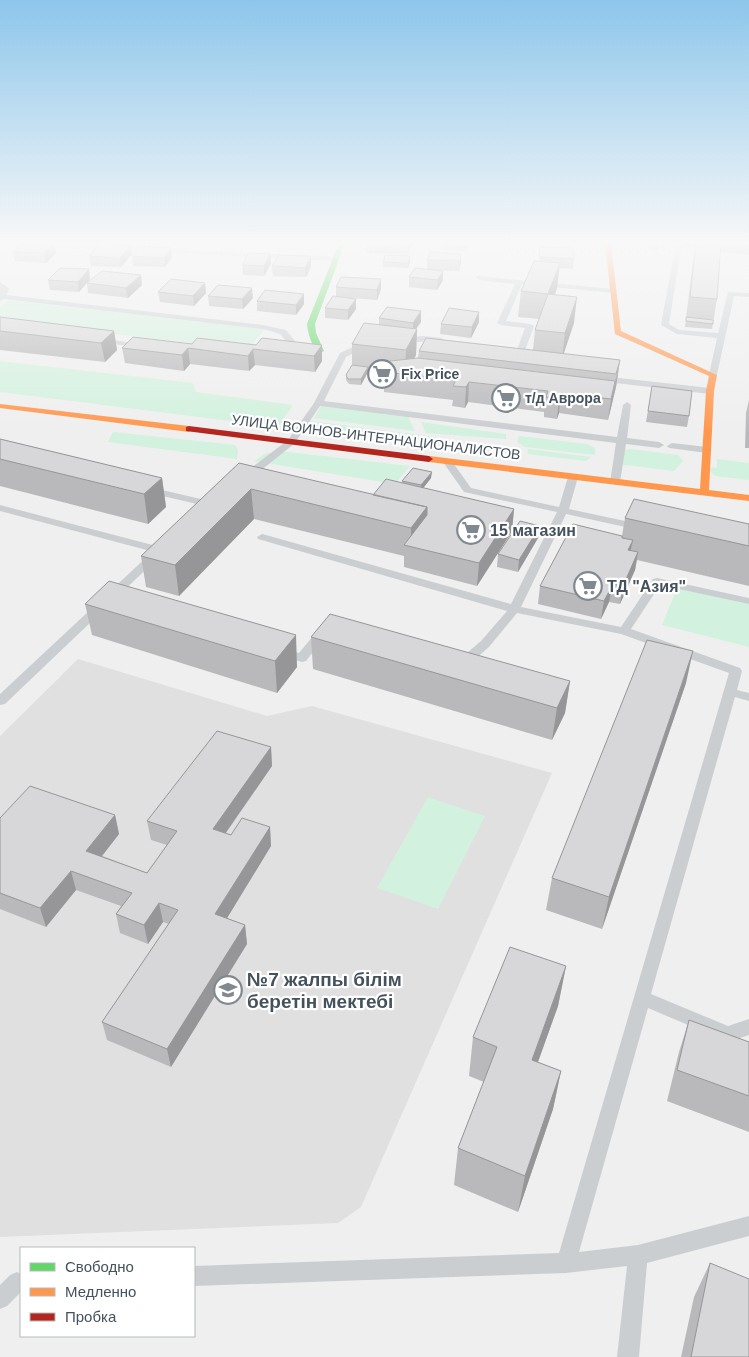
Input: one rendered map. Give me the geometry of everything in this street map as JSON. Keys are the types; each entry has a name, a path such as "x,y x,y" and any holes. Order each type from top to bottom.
{"street":[{"path":"318,306 310,322 310,330 331,353"},
{"path":"615,306 618,332 713,375 710,391 704,493"},
{"name":"УЛИЦА ВОИНОВ-ИНТЕРНАЦИОНАЛИСТОВ","path":"0,406 749,498"}],"lane":[{"path":"74,306 263,328 283,332 300,352"},
{"path":"508,306 501,323 530,326 517,349 510,369 525,370"},
{"path":"668,306 665,325 677,332 722,336"},
{"path":"713,375 728,306"},
{"path":"88,338 156,347"},
{"path":"284,350 331,353 366,342 424,338 453,342"},
{"path":"239,482 291,442 318,403 331,353"},
{"path":"593,378 710,391"},
{"path":"318,403 659,445"},
{"path":"615,482 627,405"},
{"path":"672,446 707,450"},
{"path":"448,462 468,490 647,528"},
{"path":"451,653 469,658 485,644 514,609 563,511 573,477"},
{"path":"143,489 210,505"},
{"path":"0,508 163,547 112,601 0,700"},
{"path":"262,537 514,609 624,631 736,671 566,1263"},
{"path":"624,631 657,581 749,601"},
{"path":"274,649 302,658 331,621"},
{"path":"730,692 749,697"},
{"path":"642,998 728,1034 749,1027"},
{"path":"195,1276 566,1263 638,1255 749,1226"},
{"path":"628,1357 638,1255"},
{"path":"0,1299 13,1282"}],"shaded area":[{"name":"№7 жалпы білім беретін мектебі","path":"78,659 267,716 312,706 552,773 361,1207 338,1223 0,1237 0,736"}],"green space":[{"path":"65,306 265,329 248,350 0,320 0,307"},
{"path":"0,361 193,383 196,392 293,405 278,427 0,392"},
{"path":"321,406 408,416 415,431 314,418"},
{"path":"310,421 436,437 436,442 307,426"},
{"path":"421,422 506,434 506,439 426,433"},
{"path":"113,432 235,445 238,450 237,459 108,442"},
{"path":"519,436 587,444 595,448 595,455 525,447 517,442"},
{"path":"528,449 591,457 586,461 527,454"},
{"path":"630,449 678,455 683,461 674,471 617,464 619,451"},
{"path":"288,452 410,466 395,484 254,461 267,453"},
{"path":"717,459 749,463 749,480 715,476 706,467 717,468"},
{"path":"677,588 749,604 749,647 662,625"},
{"path":"428,797 485,816 438,909 377,888"}],"building":[{"path":"326,306 351,306 348,310 325,308"},
{"path":"544,306 574,306 565,333 535,330"},
{"path":"387,307 421,311 413,323 379,318"},
{"path":"449,308 479,312 472,327 441,324"},
{"path":"0,317 114,331 101,343 0,331"},
{"path":"686,317 713,320 713,324 686,321"},
{"path":"364,323 417,329 406,350 352,344"},
{"path":"133,337 192,344 197,338 256,345 262,338 322,345 314,356 253,349 248,356 188,348 182,355 122,348"},
{"path":"426,338 620,360 616,374 419,351"},
{"path":"418,358 615,381 611,399 561,393 559,398 546,397 548,391 469,382 466,387 453,386 456,380 384,372 390,361"},
{"path":"352,365 368,367 361,379 348,379 346,375"},
{"path":"652,386 692,391 689,416 648,411"},
{"path":"0,439 162,478 144,494 0,459"},
{"path":"239,463 427,507 411,528 251,489 175,565 141,556"},
{"path":"413,468 432,472 421,485 402,481"},
{"path":"386,479 514,509 479,563 404,545 427,515 427,507 373,495"},
{"path":"634,499 749,524 749,546 625,518"},
{"path":"520,521 540,526 519,560 498,554"},
{"name":"ТД \"Азия\"","path":"573,524 633,540 628,550 638,552 623,586 613,584 604,601 540,586"},
{"path":"109,581 296,635 275,661 85,604"},
{"path":"330,614 570,681 557,708 311,637"},
{"path":"647,640 693,651 609,897 552,878"},
{"path":"217,731 271,747 213,829 231,835 242,818 270,827 215,914 245,925 167,1049 102,1022 178,910 159,903 144,925 116,914 132,893 71,871 40,908 0,893 0,818 30,786 115,815 86,851 147,873 177,831 147,821"},
{"path":"510,947 566,966 532,1060 561,1071 525,1176 458,1148 497,1047 473,1037"},
{"path":"689,1020 749,1042 749,1096 677,1070"},
{"path":"710,1263 749,1279 749,1357 691,1357"}],"traffic: fast":[{"path":"318,306 311,324 312,333 320,351"}],"traffic: slow":[{"path":"615,306 618,332 713,375 710,391 704,493"},
{"path":"0,406 189,429"},
{"path":"429,459 749,498"}],"traffic: jam":[{"path":"189,429 429,459"}],"place":[{"name":"Fix Price","path":"382,374"},
{"name":"т/д Аврора","path":"506,398"},
{"name":"15 магазин","path":"471,530"},
{"name":"ТД \"Азия\"","path":"588,586"},
{"name":"№7 жалпы білім беретін мектебі","path":"228,990"}]}
